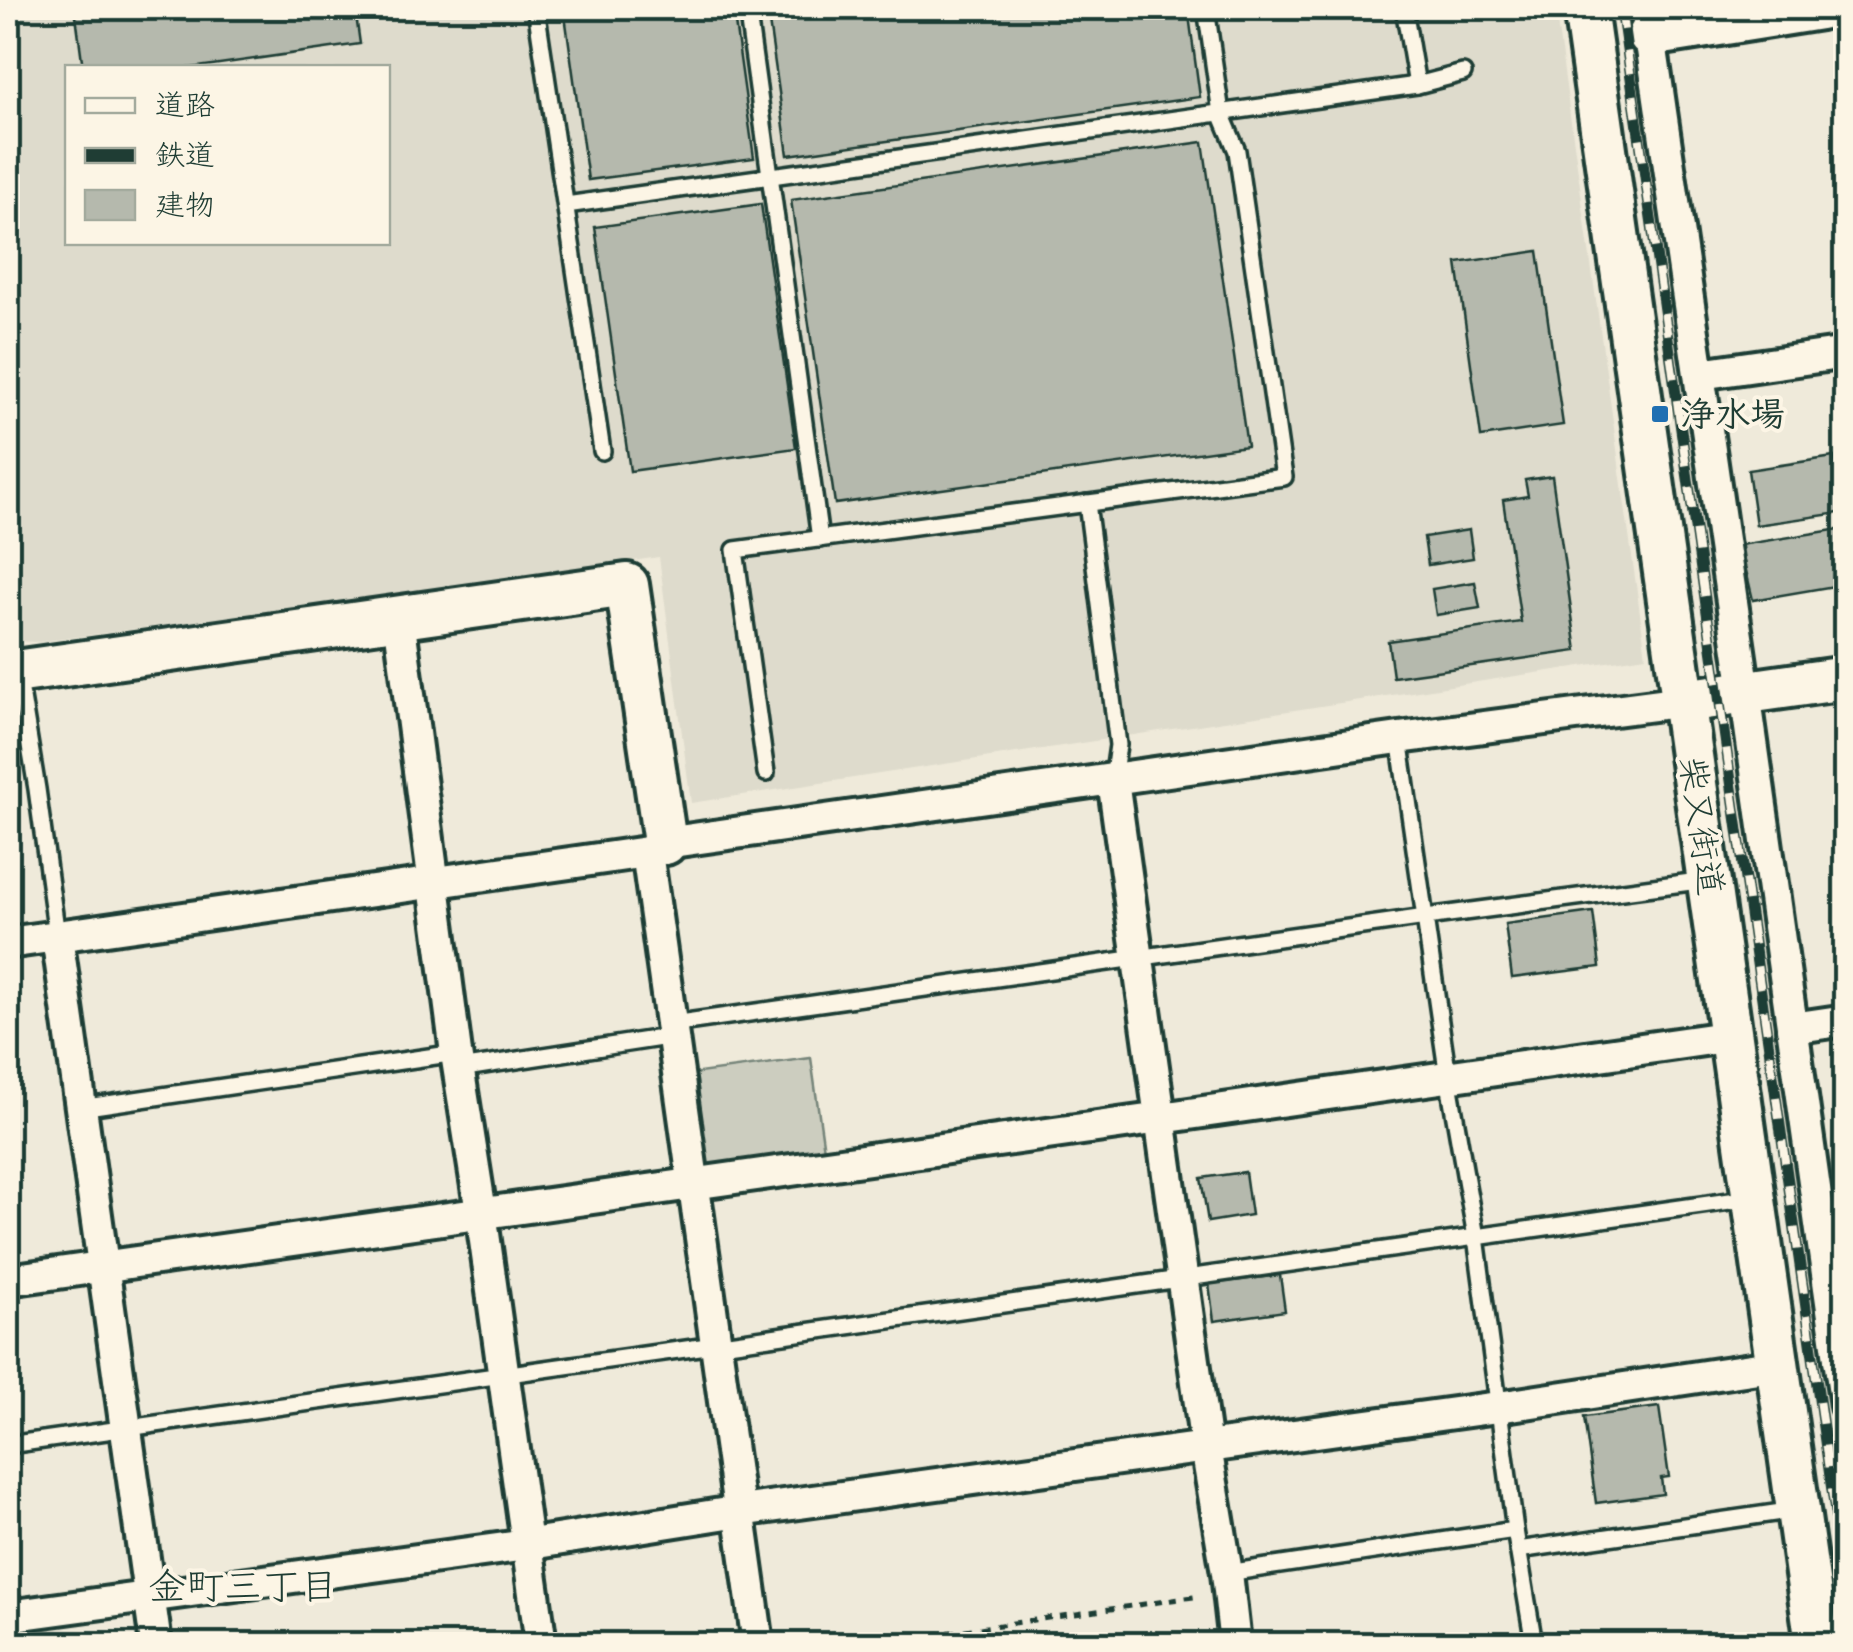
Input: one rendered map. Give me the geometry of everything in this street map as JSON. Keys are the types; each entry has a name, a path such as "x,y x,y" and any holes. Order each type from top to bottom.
{"main road":[{"name":"柴又街道","path":"1584,8 1817,1644"},
{"path":"1648,21 1820,8"},
{"path":"13,672 627,585 656,848"},
{"path":"1684,701 1846,678"}],"street":[{"path":"1648,21 1846,1406"},
{"path":"1700,374 1846,353"},
{"path":"399,618 541,1644"},
{"path":"8,943 1399,738 1684,701"},
{"path":"1113,780 1235,1644"},
{"path":"656,848 673,1030 758,1644"},
{"path":"57,936 156,1644"},
{"path":"1792,1028 1846,1020"},
{"path":"8,1280 1732,1036"},
{"path":"8,1616 1778,1365"}],"lane":[{"path":"536,8 602,450"},
{"path":"747,8 820,538"},
{"path":"766,773 735,550 1284,476 1237,151 1220,113 1206,8"},
{"path":"1404,8 1417,86"},
{"path":"566,204 1417,86 1463,73"},
{"path":"1086,503 1118,745 1113,780"},
{"path":"13,672 37,789 57,936"},
{"path":"1399,738 1534,1644"},
{"path":"80,1108 458,1061 1138,958 1710,880"},
{"path":"8,1445 1755,1197"},
{"path":"1518,1550 1799,1509"},
{"path":"1228,1582 1515,1530"}],"path":[{"path":"870,1644 1228,1582"}],"shaded area":[{"path":"8,8 1555,8 1646,656 691,803 659,557 40,642 8,641"},
{"path":"811,1058 824,1150 699,1169 684,1075"}],"building":[{"path":"75,8 355,8 360,44 212,65 83,65"},
{"path":"564,8 733,8 754,158 588,180"},
{"path":"767,8 1188,8 1200,97 788,155"},
{"path":"1203,142 1247,446 835,504 791,200"},
{"path":"761,204 796,448 630,471 595,227"},
{"path":"1538,251 1563,425 1481,437 1457,263"},
{"path":"1834,457 1846,512 1756,525 1748,470"},
{"path":"1552,476 1577,651 1393,677 1388,641 1521,622 1503,500 1528,496 1525,480"},
{"path":"1846,528 1846,584 1753,600 1740,545"},
{"path":"1469,530 1473,558 1428,565 1424,537"},
{"path":"1475,582 1480,608 1436,615 1432,589"},
{"path":"1593,912 1600,967 1512,978 1505,924"},
{"path":"1245,1172 1251,1215 1208,1222 1201,1178"},
{"path":"1280,1275 1285,1311 1214,1321 1209,1284"},
{"path":"1659,1407 1669,1477 1661,1478 1663,1494 1596,1503 1584,1417"}],"railway":[{"path":"1621,8 1846,1589"}],"place":[{"name":"浄水場","path":"1660,414"}],"district":[{"name":"金町三丁目","path":"243,1586"}]}
